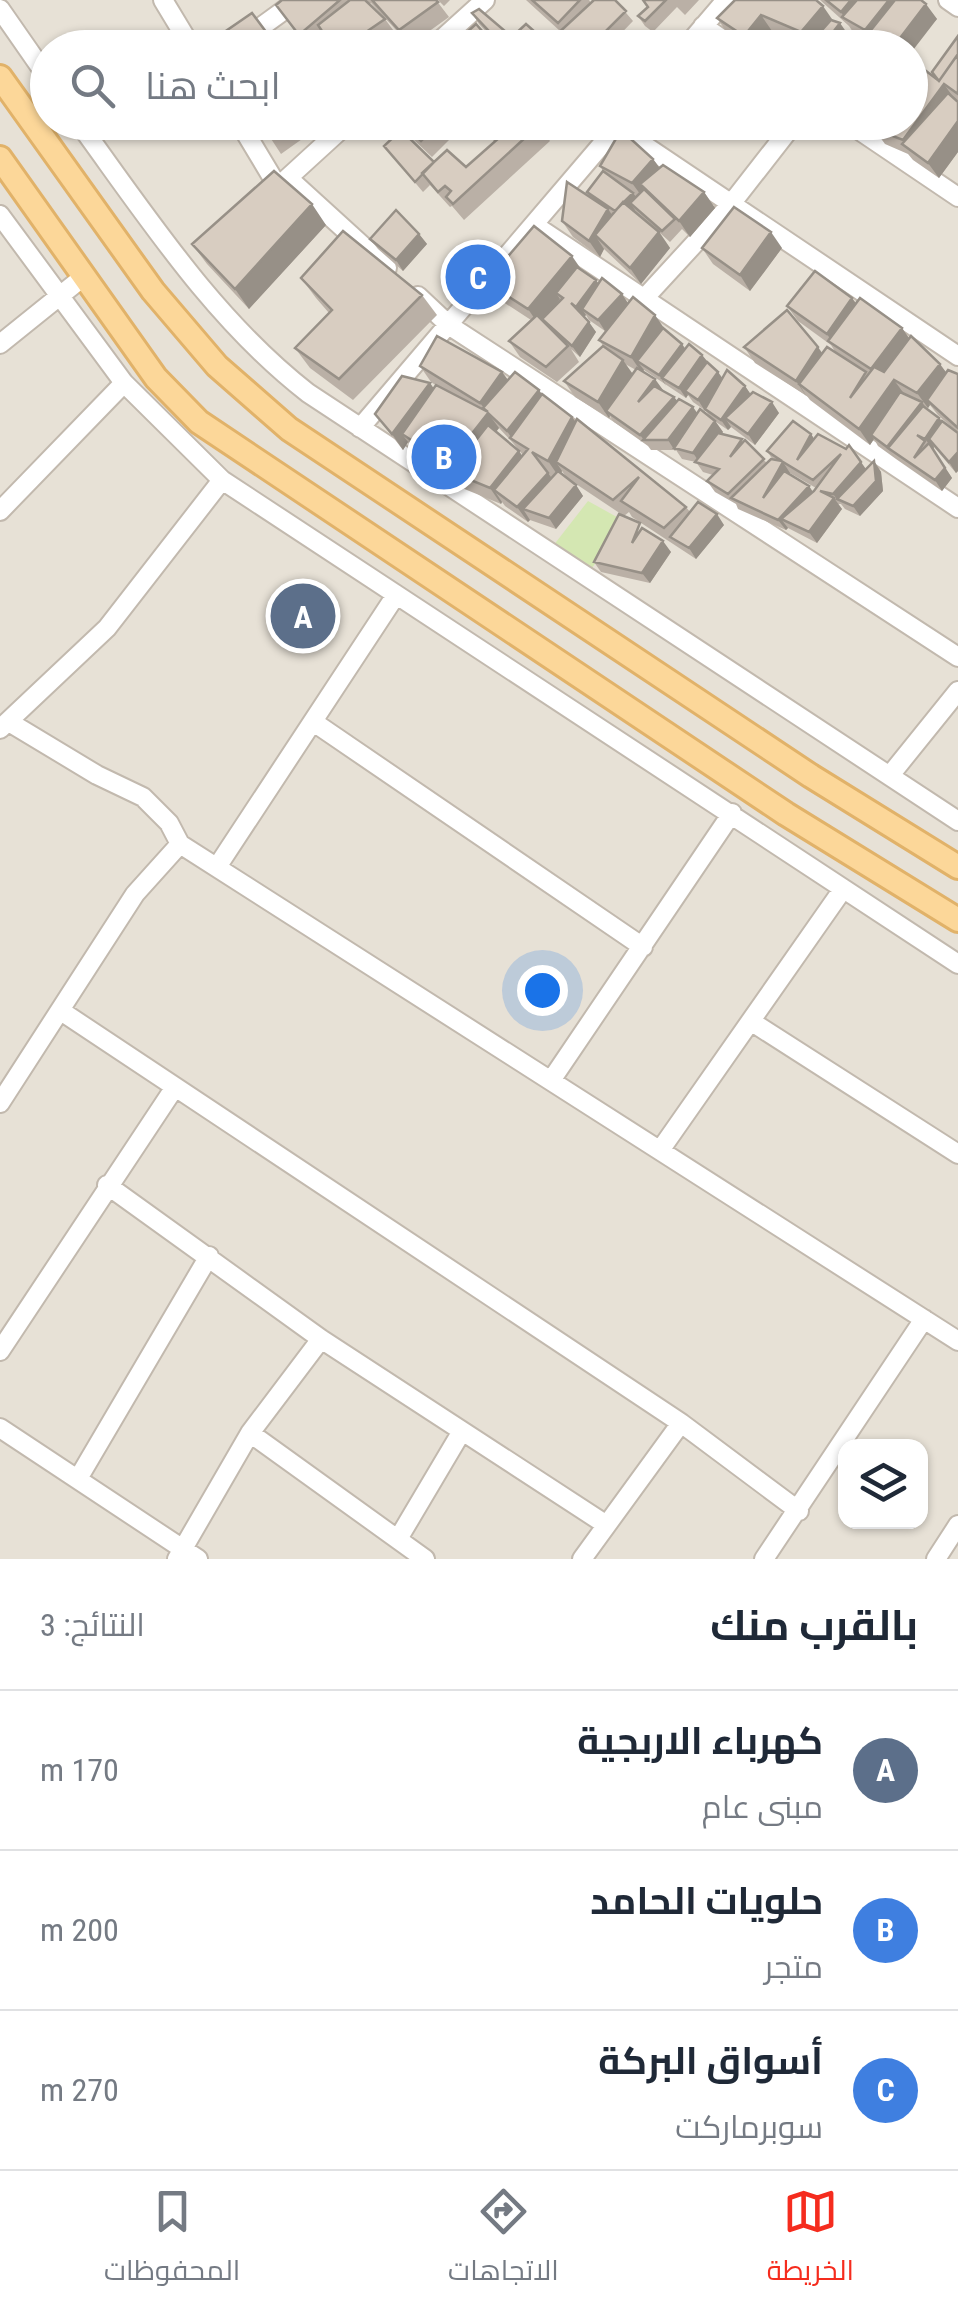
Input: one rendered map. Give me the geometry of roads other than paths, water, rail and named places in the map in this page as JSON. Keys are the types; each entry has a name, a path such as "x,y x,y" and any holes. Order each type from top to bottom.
{"main road":[{"path":"0,77 30,119"},
{"path":"45,140 153,290 217,366 289,430 811,776 958,867"},
{"path":"0,158 156,378 199,422 786,814 958,920"}],"street":[{"path":"163,0 181,30"},
{"path":"257,30 298,0"},
{"path":"452,30 485,0"},
{"path":"701,30 725,0"},
{"path":"948,0 958,7"},
{"path":"0,10 30,52"},
{"path":"704,26 710,30"},
{"path":"93,140 264,358 360,428 958,821"},
{"path":"249,140 277,188 450,326 567,391 958,658"},
{"path":"277,188 329,140"},
{"path":"360,428 606,140"},
{"path":"640,140 958,356"},
{"path":"638,305 731,204 780,140"},
{"path":"873,140 958,198"},
{"path":"1,219 124,383 222,480 958,964"},
{"path":"534,224 638,305 956,501"},
{"path":"0,344 82,278"},
{"path":"0,512 124,383"},
{"path":"222,480 107,628 4,725 144,797 168,822 180,844 958,1342"},
{"path":"217,867 396,595"},
{"path":"512,670 531,643"},
{"path":"891,774 958,690"},
{"path":"314,723 643,947"},
{"path":"552,1079 732,813"},
{"path":"0,1103 135,894 180,844"},
{"path":"661,1149 843,889"},
{"path":"60,1011 681,1423 798,1511"},
{"path":"752,1022 958,1154"},
{"path":"0,1351 175,1087"},
{"path":"107,1185 321,1339 606,1524"},
{"path":"79,1477 208,1256"},
{"path":"764,1559 924,1319"},
{"path":"0,1428 79,1477 186,1556 250,1433 321,1339"},
{"path":"582,1559 681,1423"},
{"path":"398,1540 462,1431"},
{"path":"250,1433 425,1559"},
{"path":"936,1559 958,1525"}],"place":[{"name":"أسواق البركة","path":"478,277"},
{"name":"حلويات الحامد","path":"444,457"},
{"name":"كهرباء الاربجية","path":"303,616"}]}
